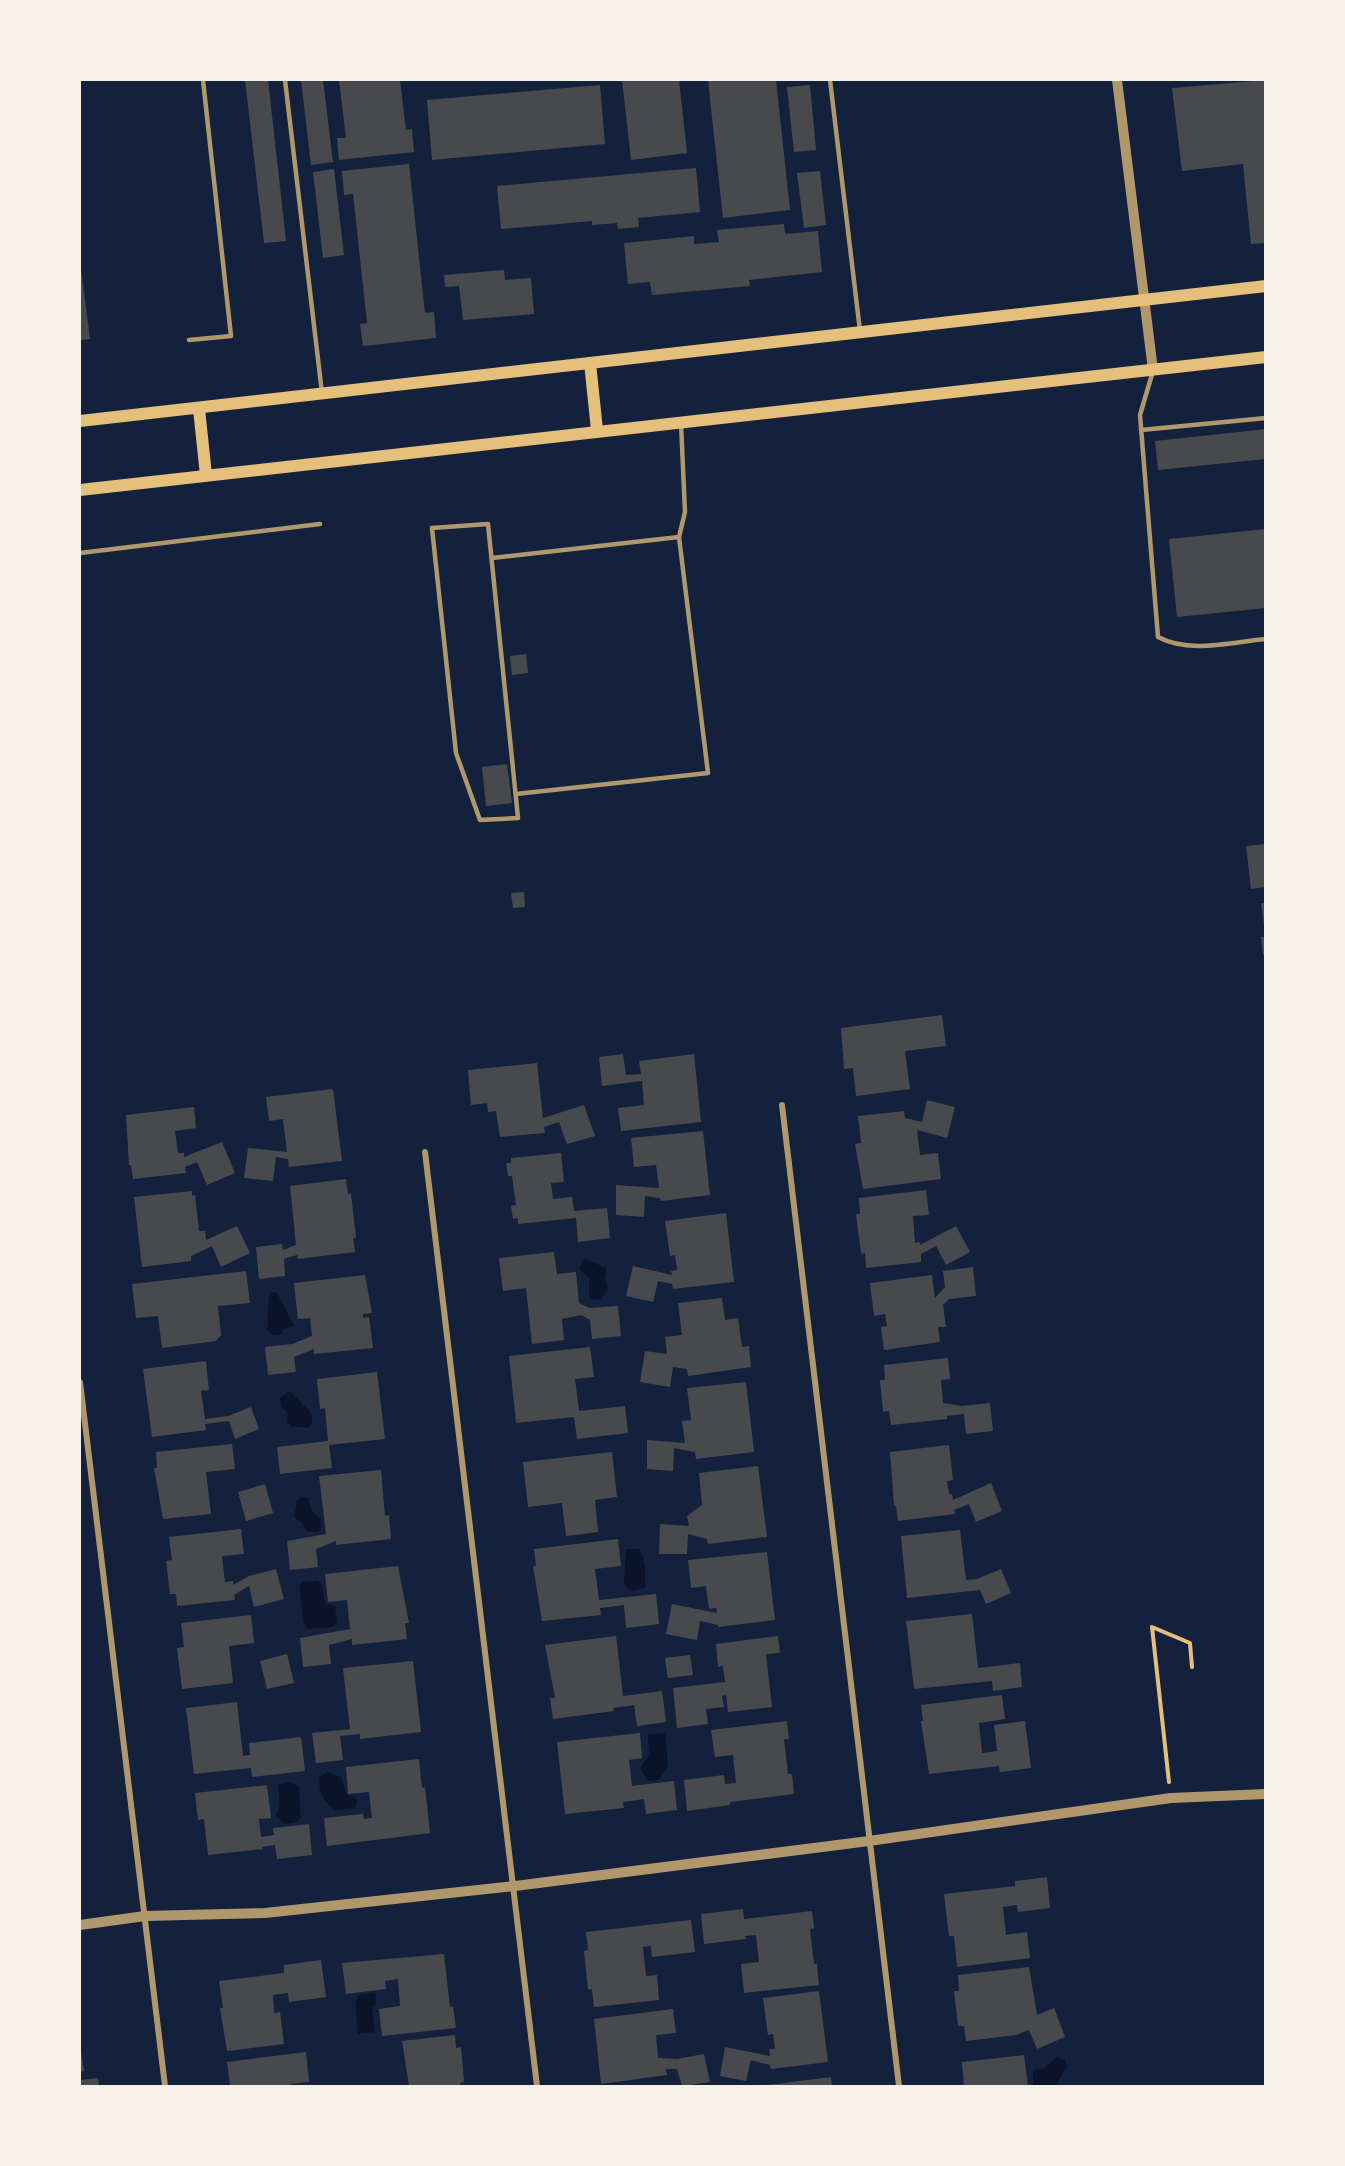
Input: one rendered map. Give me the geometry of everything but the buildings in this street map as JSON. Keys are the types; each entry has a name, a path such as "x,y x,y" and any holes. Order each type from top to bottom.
{"main road":[{"path":"80,421 1266,286"},
{"path":"80,490 597,430 1266,357"},
{"path":"590,363 597,430"},
{"path":"199,409 206,475"}],"street":[{"path":"1117,80 1153,370"},
{"path":"782,1105 899,2086"},
{"path":"425,1152 515,1886 537,2086"},
{"path":"80,1382 165,2086"},
{"path":"80,1925 145,1916 265,1913 515,1886 1171,1798 1266,1794"}],"lane":[{"path":"189,340 231,336 203,80"},
{"path":"285,80 322,393"},
{"path":"830,80 861,333"},
{"path":"1153,370 1140,415 1158,637 1177,645 1197,646 1266,639"},
{"path":"1141,430 1266,418"},
{"path":"516,794 708,773 679,537 685,512 681,421"},
{"path":"80,553 320,524"},
{"path":"488,524 516,794 518,818 480,820 456,753 432,528 488,524"},
{"path":"492,558 679,537"}],"path":[{"path":"1171,1798 1152,1627 1190,1642 1192,1667"}],"water":[{"path":"585,1258 607,1269 605,1279 608,1290 601,1300 592,1299 589,1295 589,1278 579,1269"},
{"path":"276,1292 294,1326 284,1329 282,1334 273,1335 267,1330 269,1293"},
{"path":"290,1391 312,1414 312,1423 308,1428 291,1426 287,1421 288,1413 281,1407 280,1398"},
{"path":"301,1497 308,1498 312,1512 321,1519 321,1529 317,1533 306,1531 303,1524 294,1517 297,1501"},
{"path":"626,1549 640,1549 645,1566 645,1588 630,1591 624,1584"},
{"path":"317,1581 322,1584 325,1604 335,1606 337,1622 333,1627 307,1629 304,1623 299,1586 303,1582"},
{"path":"665,1733 668,1767 658,1780 648,1781 640,1768 649,1755 648,1735"},
{"path":"327,1772 341,1777 346,1794 358,1799 355,1808 336,1810 325,1800 319,1778"},
{"path":"291,1782 299,1787 301,1818 297,1822 285,1824 275,1816 280,1805 278,1785"},
{"path":"373,1993 376,1995 376,2004 372,2006 375,2032 358,2034 355,2003 360,1994"},
{"path":"1056,2057 1065,2060 1067,2067 1055,2086 1033,2086 1033,2070 1043,2069"}]}
